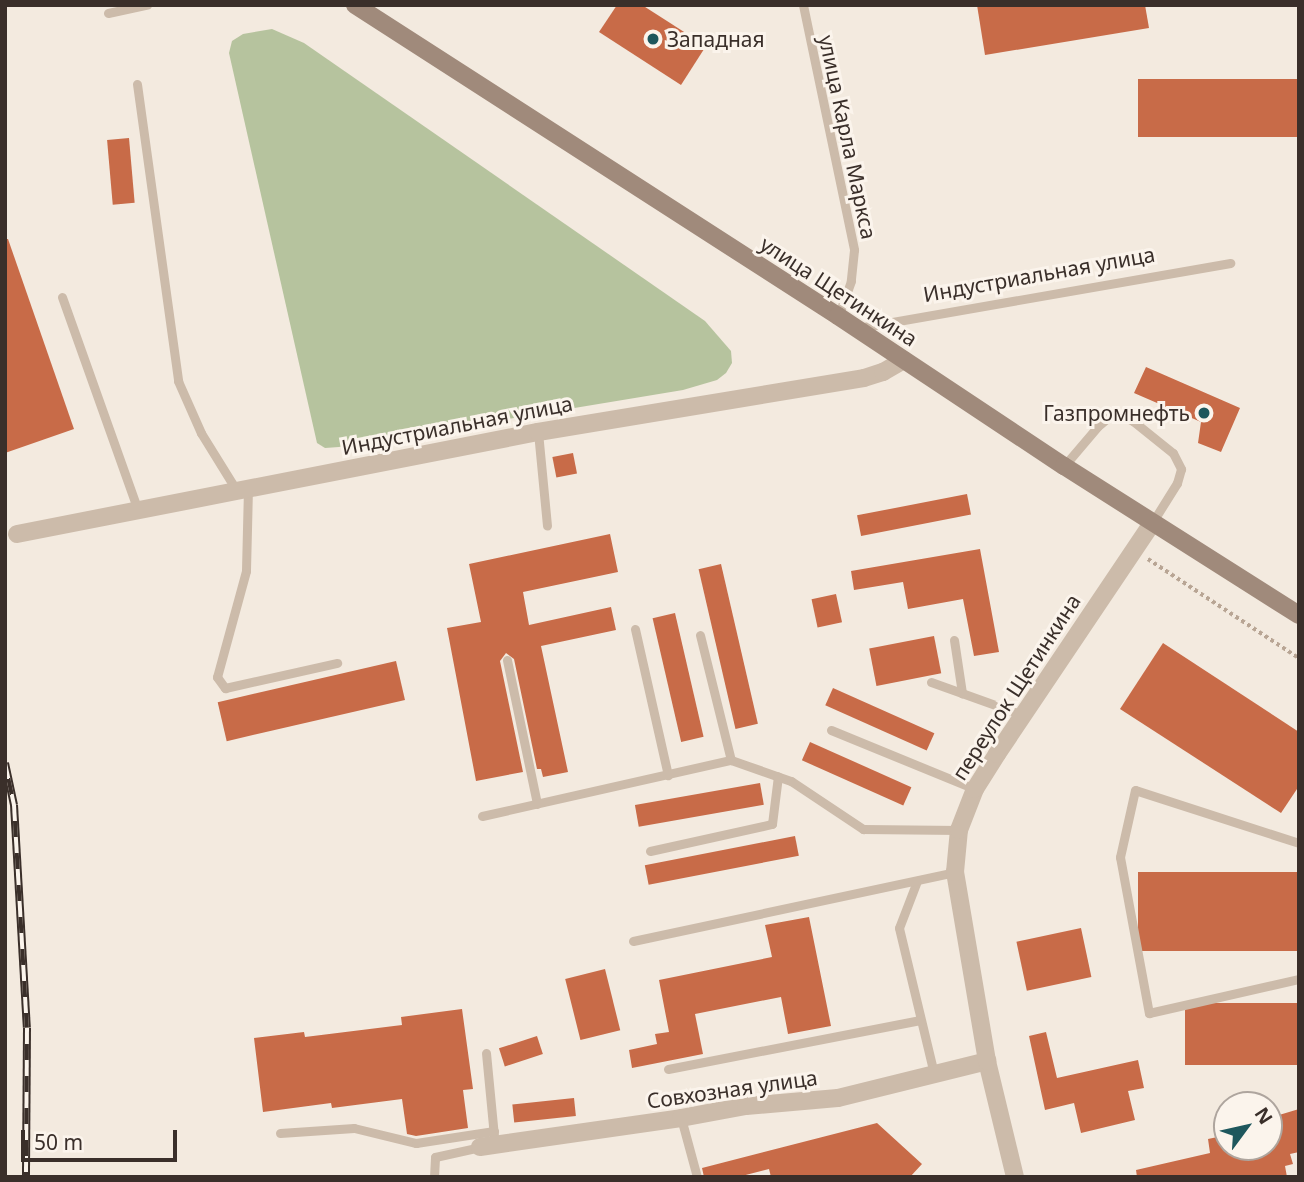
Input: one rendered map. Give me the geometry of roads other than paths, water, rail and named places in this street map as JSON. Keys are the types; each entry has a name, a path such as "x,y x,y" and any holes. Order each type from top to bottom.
{"street":[{"name":"улица Щетинкина","path":"355,5 838,316 1064,467 1299,615"},
{"name":"Индустриальная улица","path":"17,534 538,432 864,377 883,372 904,360"},
{"name":"переулок Щетинкина","path":"1016,1177 987,1061 955,872 959,830 975,789 1152,523"},
{"name":"Совхозная улица","path":"490,1141 681,1118 757,1104 838,1098 987,1061"}],"lane":[{"path":"108,13 147,5"},
{"name":"улица Карла Маркса","path":"803,5 854,250 851,281 838,316"},
{"path":"138,84 178,382 201,433 243,489 246,571 217,677 225,688 337,663"},
{"name":"Индустриальная улица","path":"857,329 1230,263"},
{"path":"62,297 138,510"},
{"path":"1064,467 1098,426 1110,416 1122,415 1133,421 1173,453 1181,469 1177,483 1152,523"},
{"path":"538,432 547,526"},
{"path":"635,629 668,775"},
{"path":"700,635 731,760"},
{"path":"954,640 962,693"},
{"path":"507,660 537,804"},
{"path":"931,682 1023,715"},
{"path":"831,730 975,789"},
{"path":"482,816 731,760 791,780 863,830 959,830"},
{"path":"650,851 772,824 778,776"},
{"path":"1299,843 1135,790 1120,857 1149,1013 1299,979"},
{"path":"633,941 955,872"},
{"path":"917,881 899,928 935,1076"},
{"path":"668,1069 920,1020"},
{"path":"486,1053 490,1141"},
{"path":"681,1118 696,1177"},
{"path":"281,1133 354,1128 416,1143 490,1141"},
{"path":"434,1177 435,1157 490,1141"}],"railway":[{"path":"5,763 14,805 27,1028 26,1177"}],"place":[{"name":"Западная","path":"653,39"},
{"name":"Газпромнефть","path":"1204,413"}]}
